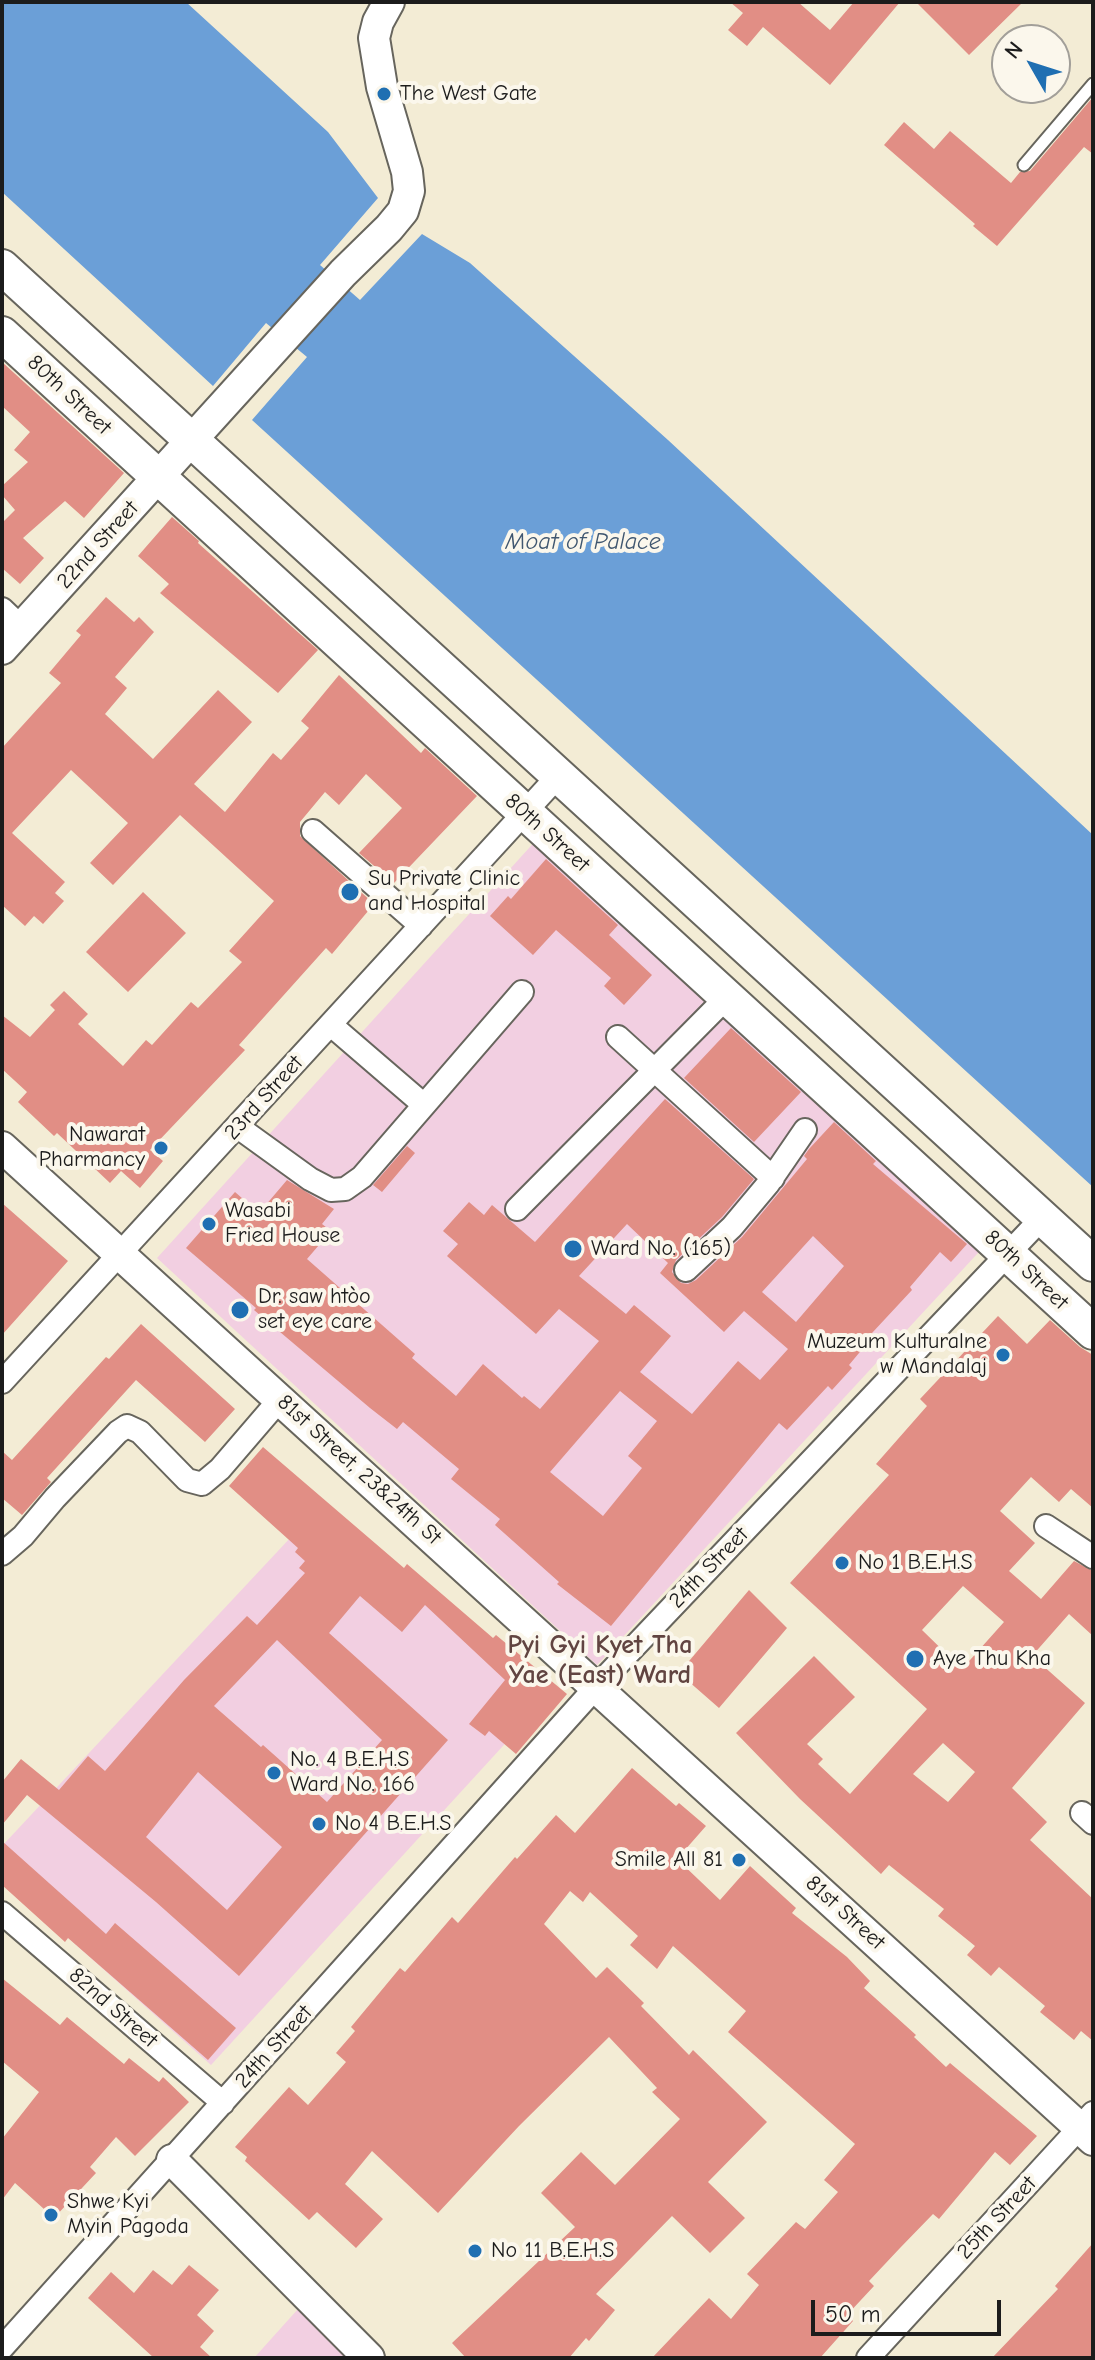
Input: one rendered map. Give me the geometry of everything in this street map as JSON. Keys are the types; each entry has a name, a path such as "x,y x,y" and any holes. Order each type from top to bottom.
{"main road":[{"path":"2,267 1093,1264"},
{"name":"80th Street","path":"2,334 1093,1332"}],"street":[{"name":"22nd Street","path":"9,628 194,440 343,273 403,211 409,191 407,172 382,87 374,38 378,22 389,2"},
{"name":"23rd Street","path":"2,1382 559,775"},
{"path":"313,831 421,926"},
{"path":"238,1127 310,1179 331,1190 345,1189 362,1177 522,992"},
{"path":"517,1209 728,996"},
{"path":"331,1025 424,1105"},
{"path":"618,1037 773,1178"},
{"path":"686,1270 732,1227 773,1178 805,1130"},
{"path":"2,1147 120,1256"},
{"name":"24th Street","path":"2,2348 596,1687 1043,1217"},
{"name":"81st Street, 23&24th St","path":"120,1256 281,1398 596,1687"},
{"path":"2,1554 23,1536 55,1498 127,1426 140,1432 187,1480 202,1484 220,1469 281,1398"},
{"path":"1046,1526 1093,1557"},
{"name":"81st Street","path":"596,1687 1089,2127"},
{"name":"82nd Street","path":"2,1913 223,2103"},
{"name":"25th Street","path":"868,2358 1089,2127"},
{"path":"172,2160 369,2358"}],"lane":[{"path":"1024,165 1093,84"}],"shaded area":[{"name":"Ward No. (165)","path":"539,837 990,1240 597,1665 157,1258"},
{"name":"No. 4 B.E.H.S Ward No. 166","path":"321,1505 545,1700 211,2065 2,1879 2,1846"},
{"path":"307,2299 369,2358 254,2358"}],"water":[{"name":"Moat of Palace","path":"2,2 186,2 328,132 378,198 320,265 360,300 422,234 470,263 668,440 1093,835 1093,1187 252,420 307,357 266,323 213,386 2,192"}],"building":[{"path":"730,2 798,2 830,30 854,2 900,2 830,85 763,27 747,46 728,30 743,13"},
{"path":"916,2 1023,2 1001,24 991,24 991,33 969,55"},
{"path":"1093,97 1093,154 1084,147 997,246 884,145 904,122 934,149 950,131 1011,183 1020,172 1030,171"},
{"path":"2,362 124,473 84,518 65,501 23,538 44,558 20,584 2,568 2,519 4,521 15,510 2,495 2,486 28,462 14,450 30,432 2,406"},
{"path":"172,517 318,650 278,693 160,593 169,584 138,556"},
{"path":"106,597 134,622 139,617 154,632 115,677 127,688 105,714 153,759 218,690 252,722 194,784 225,812 273,753 281,760 309,728 301,721 339,675 421,753 425,748 477,796 394,883 359,853 402,808 366,774 339,805 325,792 300,822 300,836 374,904 332,954 326,948 239,1045 245,1050 150,1150 163,1161 140,1188 121,1171 110,1183 57,1133 54,1136 18,1102 27,1092 2,1069 2,1015 30,1037 55,1010 50,1005 64,991 88,1014 78,1024 123,1066 146,1040 152,1045 191,1002 198,1008 242,962 229,951 274,901 180,815 113,885 90,863 128,823 71,770 12,833 65,882 55,893 64,901 43,924 34,916 25,926 2,905 2,748 61,683 49,673 81,635 76,631"},
{"path":"546,859 618,925 609,935 652,975 624,1005 604,986 611,978 556,930 533,955 490,916 508,896 511,899"},
{"path":"143,892 186,933 128,992 86,952"},
{"path":"731,1028 801,1092 754,1142 684,1078"},
{"path":"665,1099 754,1179 722,1217 676,1260 672,1272 681,1283 696,1280 742,1237 807,1159 804,1156 809,1149 834,1122 876,1161 873,1164 967,1244 951,1262 940,1252 910,1287 912,1290 872,1333 874,1335 849,1365 852,1368 832,1390 828,1386 787,1430 779,1423 611,1626 557,1584 559,1582 495,1525 500,1519 451,1479 459,1469 403,1422 397,1429 370,1408 186,1248 235,1192 259,1213 287,1180 334,1209 322,1224 331,1231 307,1259 415,1354 412,1358 456,1396 483,1364 522,1398 524,1396 540,1409 599,1341 559,1309 536,1334 447,1256 458,1244 443,1231 469,1202 484,1215 492,1205 535,1242","holes":["627,1224 668,1263 660,1273 724,1332 744,1311 788,1349 760,1380 738,1361 692,1414 640,1372 671,1336 634,1305 626,1314 579,1276","813,1236 844,1266 796,1322 762,1292","620,1391 657,1421 628,1456 642,1468 603,1516 550,1472"]},
{"path":"407,1146 415,1153 382,1192 373,1185"},
{"path":"2,1203 68,1261 2,1335"},
{"path":"998,1316 1027,1344 1050,1320 1093,1355 1093,1508 1071,1489 1059,1502 1031,1477 1000,1511 1035,1543 1009,1571 1041,1599 1074,1561 1093,1571 1093,1636 1069,1614 1032,1656 1085,1703 1012,1788 1047,1822 1030,1840 1093,1899 1093,2041 1081,2031 1074,2040 1040,2012 1045,2006 999,1967 991,1976 967,1955 975,1946 938,1916 944,1909 889,1865 881,1874 800,1799 736,1733 814,1656 855,1697 807,1744 823,1759 818,1764 850,1794 927,1709 790,1583 889,1475 876,1464 927,1406 920,1399","holes":["963,1586 1004,1622 962,1669 922,1630","943,1743 975,1772 948,1802 913,1774"]},
{"path":"141,1324 235,1409 205,1442 136,1380 47,1478 51,1482 22,1515 2,1498 2,1451 12,1460 106,1357 109,1359"},
{"path":"263,1447 404,1568 407,1564 493,1638 496,1635 567,1694 516,1754 489,1731 485,1736 469,1724 505,1680 425,1605 402,1632 360,1596 329,1633 448,1740 239,1976 27,1795 2,1825 2,1782 21,1759 59,1790 88,1756 105,1771 184,1680 247,1616 257,1625 305,1573 299,1568 305,1561 295,1552 298,1548 229,1486","holes":["277,1640 382,1740 327,1802 214,1706","198,1772 282,1847 227,1910 146,1837"]},
{"path":"749,1590 787,1628 719,1708 679,1673"},
{"path":"632,1768 676,1806 679,1803 706,1826 677,1859 720,1900 750,1866 796,1908 792,1913 847,1957 870,1981 864,1988 916,2035 914,2037 946,2067 950,2063 1037,2136 1010,2165 995,2152 939,2219 933,2214 869,2281 874,2286 847,2315 853,2321 820,2358 652,2358 709,2298 731,2319 759,2285 747,2274 796,2222 805,2229 838,2192 824,2180 855,2144 728,2032 746,2011 673,1946 657,1969 630,1945 638,1936 590,1892 583,1902 570,1891 544,1924 596,1978 607,1967 644,2003 641,2006 689,2055 693,2050 767,2122 708,2182 745,2218 710,2253 672,2216 596,2294 615,2310 589,2341 586,2338 569,2358 466,2358 452,2343 575,2227 541,2193 581,2152 615,2185 680,2119 652,2092 657,2088 609,2037 519,2126 438,2213 372,2151 345,2184 383,2219 356,2248 317,2212 309,2220 245,2161 247,2157 235,2147 289,2087 308,2105 346,2062 336,2053 355,2031 351,2027 400,1968 405,1972 452,1917 458,1923 556,1815 575,1833"},
{"path":"2,1841 106,1934 115,1923 236,2028 208,2060 68,1938 65,1942 2,1885"},
{"path":"2,1978 60,2025 67,2017 124,2064 129,2058 159,2082 163,2077 189,2102 135,2156 116,2137 90,2167 96,2173 54,2218 15,2183 2,2200 2,2139 39,2092 2,2061"},
{"path":"1093,2243 1093,2358 992,2358 1058,2289 1055,2286"},
{"path":"189,2265 219,2290 197,2315 214,2331 200,2347 212,2358 154,2358 88,2298 111,2272 134,2293 153,2270 172,2285"}],"place":[{"name":"The West Gate","path":"384,94"},
{"name":"Su Private Clinic and Hospital","path":"350,892"},
{"name":"Nawarat Pharmancy","path":"161,1148"},
{"name":"Wasabi Fried House","path":"209,1224"},
{"name":"Ward No. (165)","path":"573,1249"},
{"name":"Dr. saw htòo set eye care","path":"240,1310"},
{"name":"Muzeum Kulturalne w Mandalaj","path":"1003,1355"},
{"name":"No 1 B.E.H.S","path":"842,1563"},
{"name":"Aye Thu Kha","path":"915,1659"},
{"name":"No. 4 B.E.H.S Ward No. 166","path":"274,1773"},
{"name":"No 4 B.E.H.S","path":"319,1824"},
{"name":"Smile All 81","path":"739,1860"},
{"name":"Shwe Kyi Myin Pagoda","path":"51,2215"},
{"name":"No 11 B.E.H.S","path":"475,2251"}],"district":[{"name":"Pyi Gyi Kyet Tha Yae (East) Ward","path":"600,1661"}]}
